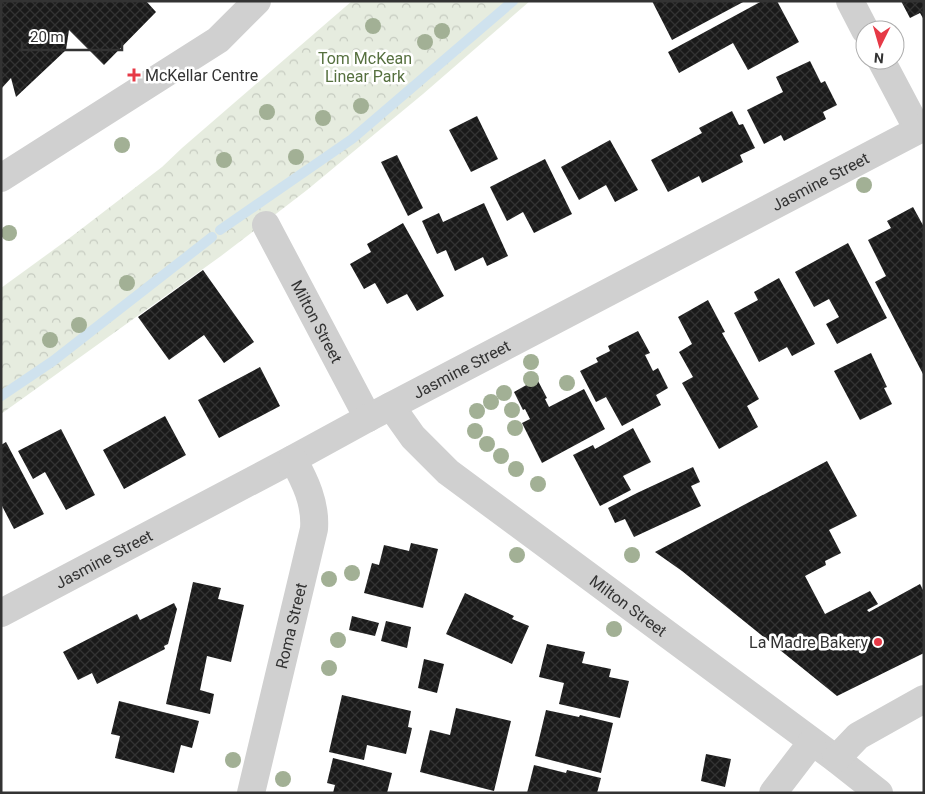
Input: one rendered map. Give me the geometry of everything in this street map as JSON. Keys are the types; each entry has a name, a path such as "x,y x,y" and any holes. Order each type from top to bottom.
{"street":[{"path":"1,178 218,40 257,1"},
{"path":"850,1 860,20"},
{"path":"887,70 921,128"},
{"name":"Jasmine Street","path":"1,613 921,128"},
{"name":"Milton Street","path":"266,225 380,412 413,437 448,472 836,759 879,793"},
{"name":"Roma Street","path":"251,793 314,529 314,514 310,498 293,459"},
{"path":"836,759 858,736 924,699"},
{"path":"773,793 812,742"}],"green space":[{"name":"Tom McKean Linear Park","path":"352,1 530,1 423,94 307,190 221,256 1,414 1,288 162,167"}],"building":[{"path":"1,1 146,1 156,12 104,65 69,30 66,50 16,97 11,78 1,89"},
{"path":"652,1 745,1 672,40"},
{"path":"762,1 777,1 799,42 748,70 733,43 679,73 668,52"},
{"path":"901,1 924,1 924,20 920,13 910,18"},
{"path":"810,61 821,83 825,81 837,105 823,112 826,119 784,141 781,135 764,144 747,110 783,92 776,77"},
{"path":"732,111 739,125 743,124 755,148 740,155 743,162 702,183 699,176 668,192 651,160 702,133 699,128"},
{"path":"477,116 498,159 471,172 449,130"},
{"path":"610,140 638,190 615,202 606,185 579,200 561,167"},
{"path":"397,155 423,208 408,216 381,162"},
{"path":"545,159 572,214 534,233 523,212 507,221 490,187"},
{"path":"484,203 508,256 487,266 483,257 455,271 446,250 437,254 422,221 439,213 443,222"},
{"path":"913,207 924,227 924,376 875,282 886,276 868,240 891,228 887,221"},
{"path":"403,223 444,296 417,311 407,294 387,304 375,283 364,289 350,264 371,252 367,244"},
{"path":"848,243 887,318 837,344 826,324 839,317 829,299 814,307 795,272"},
{"path":"203,270 254,342 224,363 204,335 169,360 138,317"},
{"path":"779,278 815,344 792,356 787,347 759,362 734,313 758,300 754,292"},
{"path":"708,300 725,332 722,333 759,399 747,406 758,427 719,449 682,383 693,377 679,352 692,344 678,317"},
{"path":"638,331 650,353 645,355 653,371 658,368 668,388 656,395 661,405 622,426 606,397 596,402 580,371 598,362 596,358 610,351 608,346"},
{"path":"871,353 887,387 884,388 892,404 860,420 834,371"},
{"path":"260,367 280,406 219,438 198,400"},
{"path":"537,379 547,398 545,399 549,407 584,389 605,429 542,463 522,423 530,419 514,392"},
{"path":"165,416 186,455 124,489 103,450"},
{"path":"633,428 651,462 623,476 631,490 600,506 573,455 593,445 595,449"},
{"path":"61,429 95,495 66,510 45,472 33,479 18,451"},
{"path":"6,442 44,514 14,529 1,504 1,445"},
{"path":"827,461 857,516 829,530 841,553 825,561 826,565 805,576 825,614 870,591 878,604 867,610 869,612 920,584 924,592 924,653 837,696 682,571 655,552"},
{"path":"693,467 700,482 691,486 701,506 634,537 625,519 615,523 608,508"},
{"path":"411,543 438,549 423,608 364,593 372,563 379,565 384,545 409,551"},
{"path":"193,582 221,588 218,599 244,605 231,662 207,656 200,690 214,694 210,714 166,704"},
{"path":"465,593 514,616 512,619 529,626 512,664 446,634"},
{"path":"174,603 177,609 168,644 164,646 165,649 97,684 92,673 78,680 63,652 137,614 140,620"},
{"path":"352,616 379,623 375,636 349,630"},
{"path":"386,621 411,627 407,648 381,641"},
{"path":"547,644 585,652 582,663 611,669 609,677 629,681 620,718 559,704 564,683 539,677"},
{"path":"424,659 444,664 437,693 418,688"},
{"path":"342,695 411,711 408,727 412,728 406,754 367,745 364,760 329,752"},
{"path":"119,701 199,721 192,748 181,745 174,773 115,758 120,736 111,734"},
{"path":"456,708 511,721 494,791 420,772 430,730 450,735"},
{"path":"546,710 579,717 580,715 613,723 601,773 535,756"},
{"path":"706,754 731,759 725,787 701,781"},
{"path":"333,758 392,773 387,793 333,793 335,785 327,783"},
{"path":"534,765 566,773 567,770 601,778 597,793 527,793"}],"waterway":[{"path":"220,230 352,139 513,1"},
{"path":"1,396 53,361 212,237"}],"place":[{"name":"McKellar Centre","path":"134,75"},
{"name":"La Madre Bakery","path":"878,642"}]}
